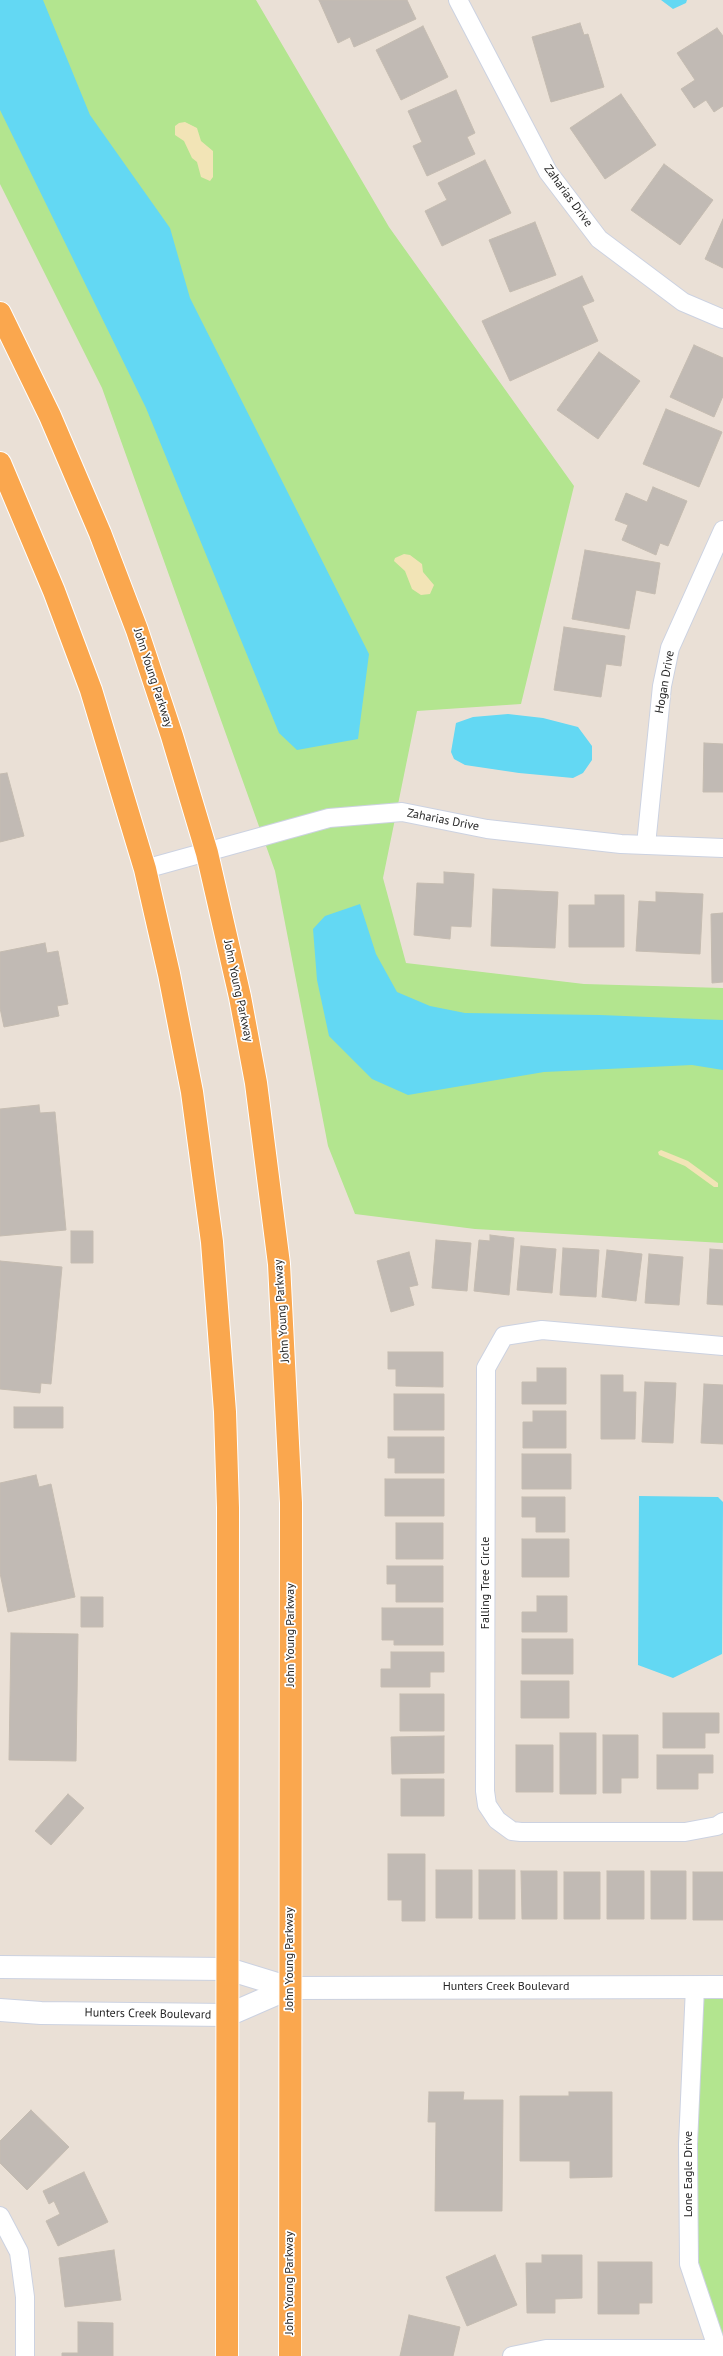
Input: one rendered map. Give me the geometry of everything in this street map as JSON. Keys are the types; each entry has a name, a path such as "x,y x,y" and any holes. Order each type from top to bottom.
{"highway":[{"name":"John Young Parkway","path":"0,312 50,416 103,540 140,637 207,853 240,997 256,1084 279,1264 291,1504 290,2356"},
{"path":"0,463 54,591 90,690 145,869 169,974 192,1092 212,1242 220,1324 228,1508 227,2356"}],"street":[{"name":"Zaharias Drive","path":"458,0 548,172 599,239 683,302 723,319"},
{"name":"Hogan Drive","path":"646,845 662,686 670,648 723,530"},
{"name":"Zaharias Drive","path":"145,869 329,818 402,812 487,829 646,845 723,848"},
{"name":"Falling Tree Circle","path":"723,1346 542,1330 504,1336 486,1368 485,1791 487,1805 497,1820 512,1831 685,1832 717,1826 723,1822"},
{"name":"Hunters Creek Boulevard","path":"0,1967 228,1969 290,1988 723,1987"},
{"name":"Lone Eagle Drive","path":"695,1987 688,2144 689,2264 719,2353"},
{"name":"Hunters Creek Boulevard","path":"0,2010 41,2013 228,2015 290,1988"},
{"path":"0,2216 18,2252 25,2297 25,2356"},
{"path":"512,2356 546,2350 719,2353"}],"green space":[{"path":"0,0 256,0 389,227 574,486 521,704 417,711 383,878 406,963 584,984 723,988 723,1243 475,1229 355,1214 328,1146 275,871 102,388 0,184"},
{"path":"695,1987 723,1987 723,2351 689,2264"}],"sand":[{"path":"185,122 197,128 201,141 213,151 213,177 210,181 201,177 197,162 192,158 184,141 175,135 175,126 179,123"},
{"path":"404,554 410,555 422,564 423,572 434,585 430,594 421,595 412,589 405,571 394,561 395,558"},
{"path":"661,1150 688,1161 718,1183 718,1187 714,1187 685,1166 659,1155 658,1152"}],"water":[{"path":"0,0 43,0 90,115 170,228 190,298 369,654 358,739 297,750 279,733 146,408 0,110"},
{"path":"661,0 687,0 686,3 673,9"},
{"path":"508,714 543,718 578,727 592,746 592,760 583,773 573,778 519,773 465,765 454,759 451,752 456,723 473,717"},
{"path":"360,904 376,954 397,992 430,1006 465,1013 600,1015 723,1020 723,1070 692,1065 544,1072 408,1095 372,1079 329,1036 317,980 313,929 325,916"},
{"path":"639,1496 718,1497 723,1502 722,1654 673,1678 638,1665"}],"building":[{"path":"319,0 407,0 416,19 354,47 350,37 338,43"},
{"path":"580,23 584,35 588,34 604,87 551,102 532,37"},
{"path":"423,26 448,77 401,100 376,50"},
{"path":"717,28 723,36 723,106 714,112 706,100 694,108 681,89 695,80 677,53"},
{"path":"456,90 475,133 467,137 475,154 427,176 413,146 422,142 408,111"},
{"path":"621,94 656,145 605,179 570,128"},
{"path":"485,160 511,213 442,246 425,211 447,200 438,183"},
{"path":"664,164 713,200 680,245 631,210"},
{"path":"723,219 723,268 705,259"},
{"path":"535,222 556,275 510,292 489,240"},
{"path":"582,276 594,301 582,306 598,341 510,381 482,321"},
{"path":"694,345 723,358 723,396 714,417 670,397"},
{"path":"599,352 640,381 598,439 557,410"},
{"path":"666,409 722,432 699,487 643,464"},
{"path":"653,487 687,501 668,546 660,543 656,555 622,540 628,525 615,520 626,493 647,502"},
{"path":"585,550 660,563 655,594 636,590 629,629 572,619"},
{"path":"564,627 625,636 621,666 606,664 601,697 554,690"},
{"path":"704,743 723,744 723,792 703,792"},
{"path":"7,773 24,836 0,842 0,774"},
{"path":"444,872 474,874 471,927 451,926 450,939 414,935 417,883 444,884"},
{"path":"493,889 558,892 555,948 491,946"},
{"path":"656,892 703,894 700,954 636,951 639,901 656,902"},
{"path":"595,895 624,895 624,947 569,947 569,905 595,905"},
{"path":"723,913 723,982 712,983 711,914"},
{"path":"45,943 47,953 58,951 68,1004 57,1006 59,1016 4,1027 0,1008 0,952"},
{"path":"39,1105 40,1113 55,1112 66,1230 0,1236 0,1109"},
{"path":"71,1231 93,1231 93,1263 71,1263"},
{"path":"490,1235 514,1238 509,1295 474,1291 479,1240 490,1241"},
{"path":"436,1240 471,1243 467,1291 432,1288"},
{"path":"521,1246 556,1249 552,1293 517,1290"},
{"path":"563,1248 599,1250 596,1297 560,1295"},
{"path":"710,1249 723,1250 723,1305 707,1304"},
{"path":"607,1250 642,1254 636,1301 602,1297"},
{"path":"409,1252 418,1285 409,1287 414,1305 391,1312 377,1261"},
{"path":"649,1254 683,1257 679,1305 645,1303"},
{"path":"0,1261 62,1267 51,1384 41,1383 40,1393 0,1389"},
{"path":"388,1352 443,1352 443,1387 396,1386 396,1369 388,1369"},
{"path":"537,1368 566,1368 566,1404 522,1404 522,1382 537,1382"},
{"path":"601,1375 623,1375 623,1392 636,1392 635,1439 601,1439"},
{"path":"645,1382 676,1383 673,1443 642,1442"},
{"path":"704,1384 723,1385 723,1444 701,1443"},
{"path":"394,1394 444,1394 444,1430 394,1430"},
{"path":"14,1407 63,1407 63,1428 14,1428"},
{"path":"533,1411 566,1411 566,1448 523,1448 523,1422 533,1422"},
{"path":"388,1437 444,1437 444,1473 395,1473 395,1458 388,1458"},
{"path":"522,1454 571,1454 571,1489 522,1489"},
{"path":"36,1475 39,1487 51,1484 75,1597 8,1612 0,1573 0,1483"},
{"path":"385,1479 444,1479 444,1516 385,1516"},
{"path":"522,1497 565,1497 565,1532 536,1532 536,1517 522,1517"},
{"path":"396,1523 443,1523 443,1559 396,1559"},
{"path":"522,1539 569,1539 569,1577 522,1577"},
{"path":"387,1566 443,1566 443,1602 396,1602 396,1584 387,1584"},
{"path":"537,1596 567,1596 567,1632 522,1632 522,1612 537,1612"},
{"path":"81,1597 103,1597 103,1627 81,1627"},
{"path":"382,1608 443,1608 443,1645 394,1645 394,1640 382,1640"},
{"path":"11,1633 78,1634 76,1761 9,1760"},
{"path":"522,1639 573,1639 573,1674 522,1674"},
{"path":"391,1652 444,1652 444,1672 430,1672 430,1687 381,1687 381,1669 391,1669"},
{"path":"521,1681 569,1681 569,1718 521,1718"},
{"path":"400,1694 444,1694 444,1731 400,1731"},
{"path":"663,1713 719,1713 719,1733 705,1733 705,1748 663,1748"},
{"path":"560,1733 596,1733 596,1794 560,1794"},
{"path":"603,1735 638,1735 638,1778 621,1778 621,1793 603,1793"},
{"path":"444,1736 444,1773 392,1774 391,1737"},
{"path":"516,1745 553,1745 553,1792 516,1792"},
{"path":"657,1755 713,1755 713,1773 698,1773 698,1789 657,1789"},
{"path":"401,1779 444,1779 444,1816 401,1816"},
{"path":"68,1794 84,1808 51,1845 35,1831"},
{"path":"388,1854 425,1854 425,1921 402,1921 402,1900 388,1900"},
{"path":"436,1870 472,1870 472,1918 436,1918"},
{"path":"479,1870 515,1870 515,1919 479,1919"},
{"path":"521,1871 557,1871 557,1919 522,1919"},
{"path":"607,1871 644,1871 644,1919 607,1919"},
{"path":"651,1871 686,1871 686,1919 651,1919"},
{"path":"564,1872 600,1872 600,1919 564,1919"},
{"path":"693,1872 723,1872 723,1920 693,1920"},
{"path":"429,2092 464,2092 463,2100 503,2100 502,2211 435,2211 436,2122 428,2122"},
{"path":"569,2092 612,2092 612,2177 570,2178 570,2161 520,2161 520,2096 569,2096"},
{"path":"31,2110 69,2147 27,2190 0,2163 0,2141"},
{"path":"84,2172 108,2222 58,2246 46,2221 60,2214 54,2201 49,2204 43,2191"},
{"path":"114,2250 121,2300 65,2307 59,2258"},
{"path":"495,2255 517,2305 467,2326 446,2277"},
{"path":"542,2255 582,2255 582,2298 555,2299 555,2313 527,2313 526,2263 542,2263"},
{"path":"598,2262 652,2262 652,2303 639,2303 639,2314 598,2314"},
{"path":"409,2315 460,2327 453,2356 400,2356"},
{"path":"78,2322 113,2323 113,2356 62,2356 62,2353 78,2353"}]}
